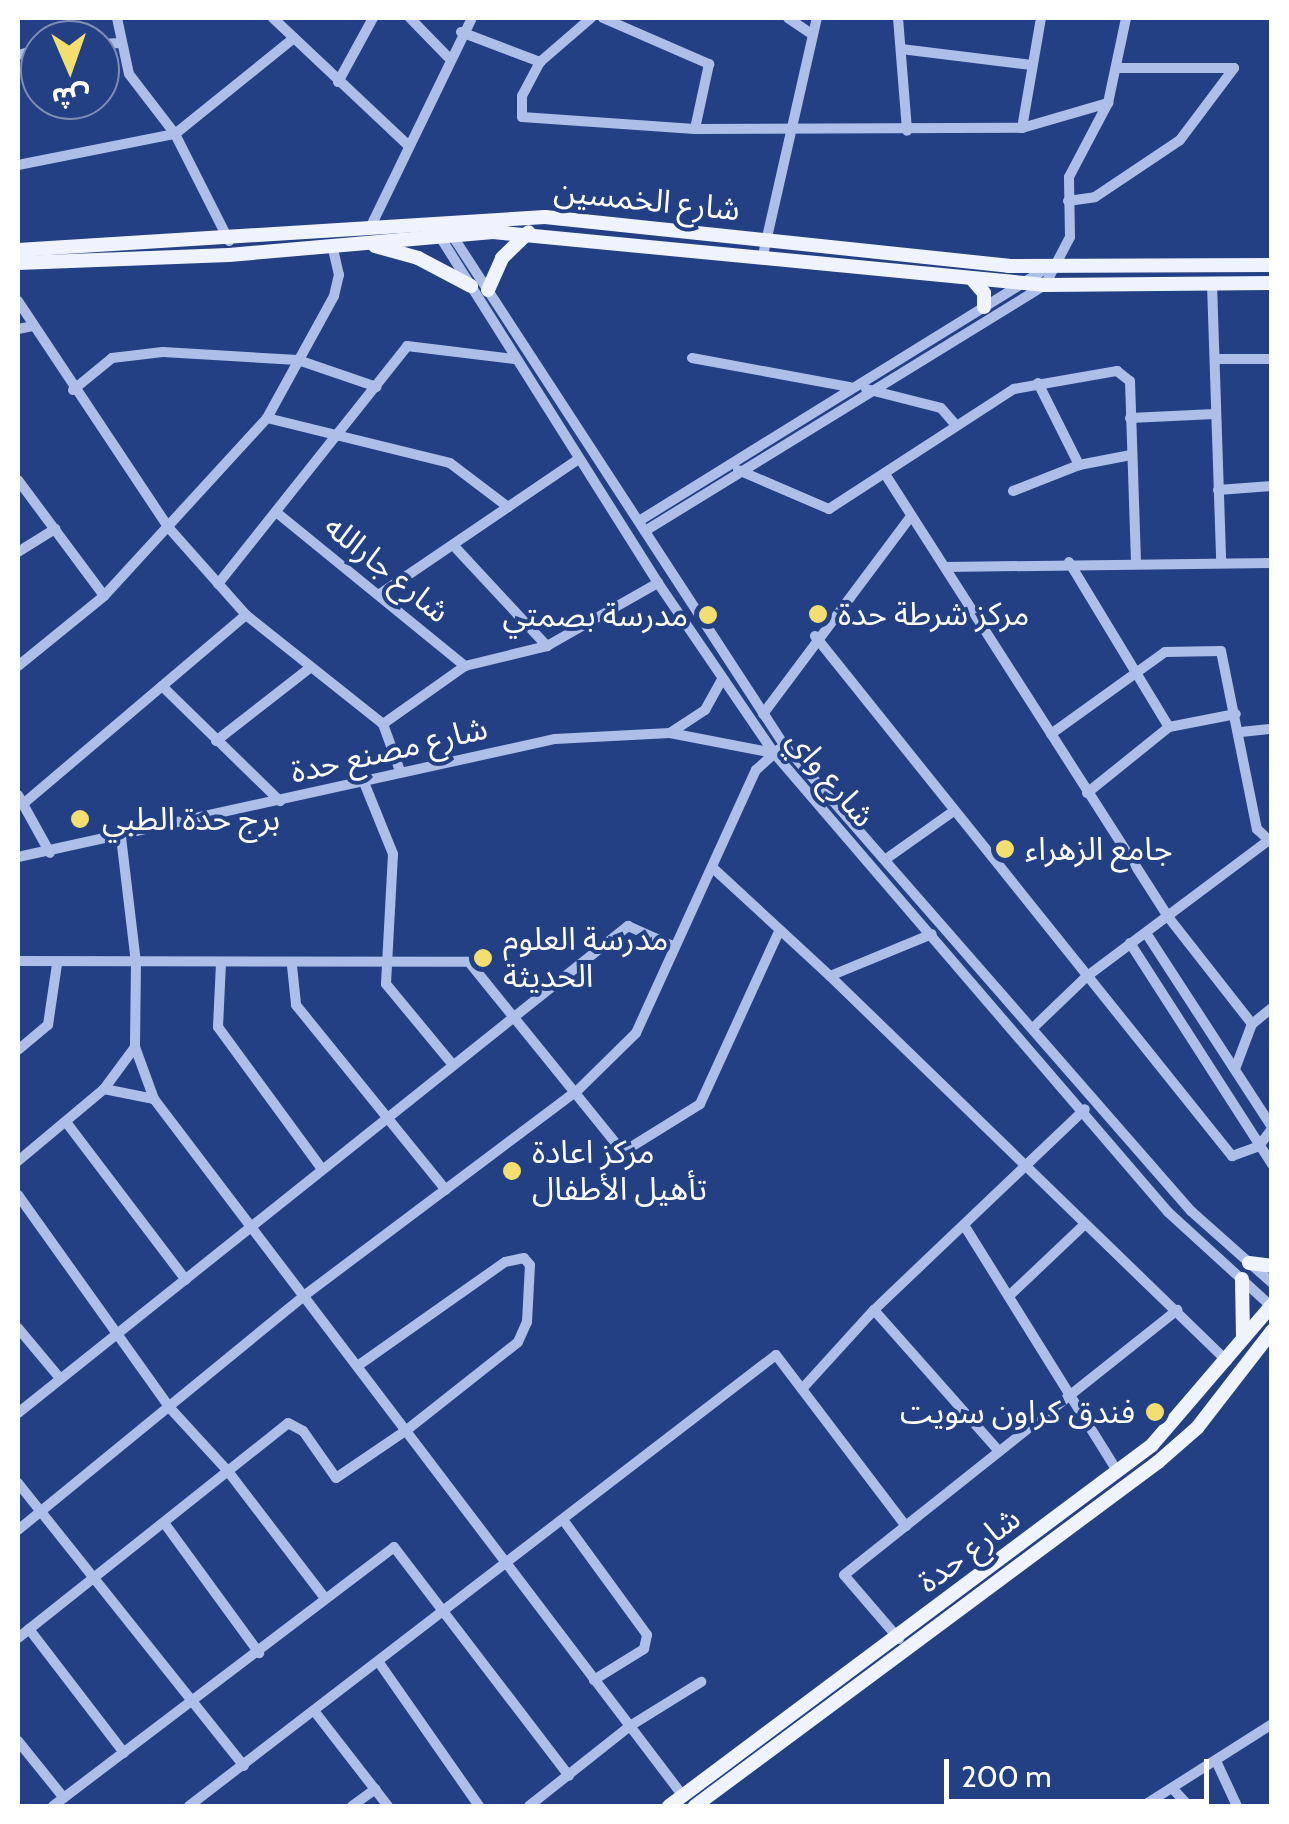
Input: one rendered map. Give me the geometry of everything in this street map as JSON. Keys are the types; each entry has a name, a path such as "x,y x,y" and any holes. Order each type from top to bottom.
{"main road":[{"name":"شارع الخمسين","path":"18,250 36,255 332,246 545,217 970,278 1044,285 1272,282"},
{"name":"شارع الخمسين","path":"18,263 36,255 370,228 530,232 1050,267 1272,264"},
{"path":"488,290 502,258 530,232"},
{"path":"360,242 418,258 471,286"},
{"path":"970,278 982,288 984,307"},
{"path":"1249,1262 1272,1266"},
{"path":"1242,1279 1247,1311 1242,1343"},
{"name":"شارع حدة","path":"669,1806 774,1738 1158,1462 1197,1428 1234,1366 1242,1343 1271,1305"},
{"name":"شارع حدة","path":"903,1644 1118,1471 1272,1331"},
{"name":"شارع حدة","path":"696,1806 774,1738"}],"street":[{"path":"117,18 129,74 175,134 230,241"},
{"path":"273,18 409,146"},
{"path":"338,82 373,18"},
{"path":"410,18 448,58"},
{"path":"370,228 460,32 472,18"},
{"path":"591,18 540,62 522,96 522,117 695,129 1022,128 1108,103"},
{"path":"603,18 709,64 695,129"},
{"path":"788,18 813,35"},
{"path":"764,247 817,18"},
{"path":"898,18 907,130"},
{"path":"1022,128 1041,18"},
{"path":"642,526 1044,285 1050,267 1070,237 1069,177 1108,103 1120,68 1126,18"},
{"path":"460,32 540,62"},
{"path":"18,165 175,134 294,38"},
{"path":"902,49 1032,65"},
{"path":"1068,201 1095,198 1180,140 1234,68 1120,68"},
{"name":"شارع واي","path":"441,229 514,359 722,678 1168,1212 1271,1305"},
{"name":"شارع واي","path":"441,229 488,290 642,526 763,714 779,749 886,860 1192,1211 1272,1283"},
{"path":"18,666 104,596 267,418 334,296 340,275 332,246"},
{"path":"642,526 850,387 1050,267"},
{"path":"1212,284 1222,560"},
{"path":"18,301 73,390 168,527 246,616 383,724 400,771"},
{"path":"18,328 32,326"},
{"path":"218,584 407,346 514,359"},
{"path":"73,390 112,358 163,352 298,360 377,387"},
{"path":"692,358 866,389 941,408 955,424"},
{"path":"1216,359 1272,359"},
{"path":"738,470 829,509 1014,389 1117,371 1130,381 1136,563"},
{"path":"1038,384 1079,465"},
{"path":"549,412 562,404"},
{"path":"1130,418 1215,414"},
{"path":"267,418 450,463 508,507"},
{"path":"1013,491 1079,465 1131,455"},
{"path":"380,594 579,459"},
{"path":"885,474 909,519 946,566 1169,918 1252,1024"},
{"path":"18,480 104,596"},
{"path":"1218,490 1272,486"},
{"name":"شارع جارالله","path":"276,512 465,666"},
{"path":"763,714 815,636 909,519"},
{"path":"18,552 55,529"},
{"path":"454,546 547,646"},
{"path":"1069,562 1168,727"},
{"path":"946,566 1272,562"},
{"name":"شارع جارالله","path":"383,724 465,666 547,646 658,583"},
{"path":"50,853 20,799 246,616"},
{"path":"815,636 951,813 1232,1156 1260,1146 1272,1128 1146,933"},
{"path":"1034,1027 1086,977 1271,840 1258,829 1241,732 1221,651 1164,652 1051,734"},
{"path":"216,741 311,667"},
{"path":"670,733 706,710 722,678"},
{"path":"162,686 280,801"},
{"path":"1087,793 1168,727 1236,714"},
{"path":"1241,732 1272,729"},
{"name":"شارع مصنع حدة","path":"18,856 121,838 400,771 555,739 670,733 779,749"},
{"path":"18,1530 305,1294 577,1091 636,1033 756,770 779,749"},
{"path":"363,780 394,854 387,964 391,993 453,1065"},
{"path":"886,860 951,813"},
{"path":"121,838 136,962 135,1047 154,1099 408,1429 682,1796"},
{"path":"713,868 1234,1366"},
{"path":"18,1413 628,926 675,947"},
{"path":"18,961 292,966 469,962 577,1091 601,1132 623,1152 700,1104 778,934"},
{"path":"830,976 932,934"},
{"path":"1130,944 1272,1164"},
{"path":"221,963 218,1028 322,1169"},
{"path":"18,1050 48,1025 57,964"},
{"path":"292,966 296,1005 446,1190"},
{"path":"1235,1069 1252,1024 1272,1008"},
{"path":"1191,1037 1205,1026"},
{"path":"18,1161 104,1089 135,1047"},
{"path":"1054,1073 1065,1063"},
{"path":"104,1089 154,1099"},
{"path":"802,1389 874,1310 1085,1109"},
{"path":"66,1122 186,1280"},
{"path":"18,1195 170,1406 228,1470 325,1598"},
{"path":"1010,1295 1085,1224"},
{"path":"964,1225 1118,1471"},
{"path":"18,1638 288,1423 303,1431 336,1478 408,1429 518,1342 527,1322 530,1265 524,1258 505,1262 359,1365"},
{"path":"874,1310 998,1450"},
{"path":"903,1644 844,1575 1176,1310"},
{"path":"18,1328 59,1377"},
{"path":"189,1806 380,1664 776,1355 906,1526"},
{"path":"18,1483 244,1766"},
{"path":"564,1521 647,1635 644,1649 594,1680"},
{"path":"165,1524 259,1654"},
{"path":"53,1806 196,1704 394,1547 569,1776"},
{"path":"30,1629 124,1753"},
{"path":"380,1664 479,1806"},
{"path":"529,1806 630,1726 700,1682"},
{"path":"315,1712 388,1806"},
{"path":"1142,1806 1217,1763 1272,1724"},
{"path":"18,1741 64,1798"},
{"path":"1217,1763 1236,1806"},
{"path":"352,1806 375,1789"},
{"path":"1174,1789 1190,1806"}],"place":[{"name":"مركز شرطة حدة","path":"818,614"},
{"name":"مدرسة بصمتي","path":"708,615"},
{"name":"برج حدة الطبي","path":"80,819"},
{"name":"جامع الزهراء","path":"1005,849"},
{"name":"مدرسة العلوم الحديثة","path":"483,958"},
{"name":"مركز اعادة تأهيل الأطفال","path":"512,1171"},
{"name":"فندق كراون سويت","path":"1155,1412"}]}
